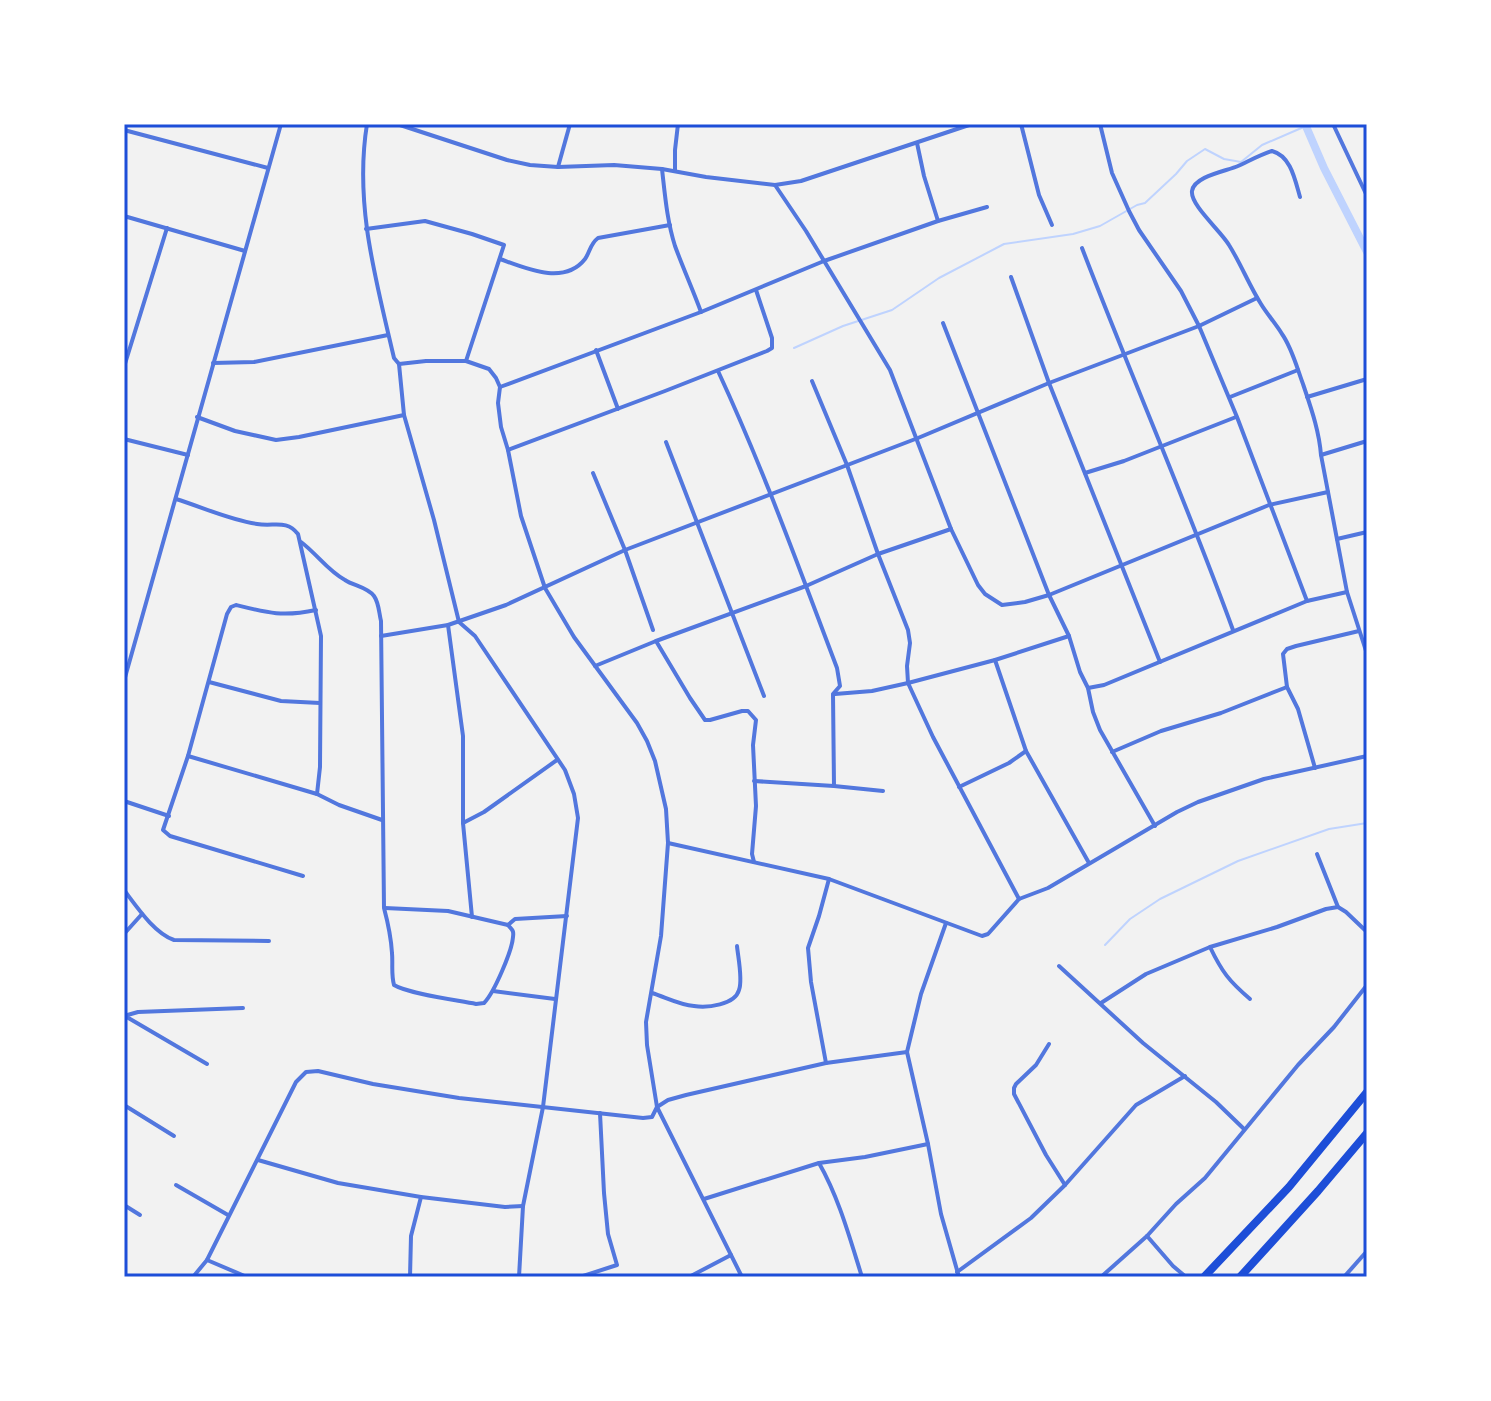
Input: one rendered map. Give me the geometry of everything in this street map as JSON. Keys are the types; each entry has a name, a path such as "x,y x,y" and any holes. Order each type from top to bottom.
{"highway":[{"path":"1204,1277 1289,1187 1367,1092"},
{"path":"1240,1277 1367,1133"}],"street":[{"path":"124,681 281,124"},
{"path":"367,124 362,168 366,229 394,358 399,364 404,415 459,622 475,636 565,770 574,794 578,818 543,1107 523,1206 519,1277"},
{"path":"397,124 516,162 558,167 614,165 662,169 775,185 801,181 972,124"},
{"path":"416,130 418,124"},
{"path":"558,167 570,124"},
{"path":"675,171 678,124"},
{"path":"943,124 945,134"},
{"path":"1021,124 1039,195 1052,225"},
{"path":"1100,124 1112,173 1129,211 1181,291 1199,326 1307,601"},
{"path":"1333,124 1367,196"},
{"path":"124,130 268,168"},
{"path":"917,143 938,221"},
{"path":"1300,197 1285,158 1272,151 1213,174 1193,187 1193,198 1203,216 1228,242 1257,298 1284,336 1298,370 1320,437 1347,592 1367,654"},
{"path":"662,169 670,225 701,312"},
{"path":"775,185 890,370 951,529 978,585 1002,605 1049,595 1269,505 1328,492"},
{"path":"500,387 701,312 824,261 987,207"},
{"path":"124,216 245,251"},
{"path":"366,229 415,221 436,223 504,245 466,361"},
{"path":"500,259 555,274 584,260 598,238 670,225"},
{"path":"124,367 167,228"},
{"path":"1082,248 1233,630"},
{"path":"1011,277 1049,383 1160,662"},
{"path":"508,450 772,348 772,338 756,290"},
{"path":"381,636 448,625 506,605 625,550 1199,326 1257,298"},
{"path":"943,323 1049,595 1069,636 1088,688 1093,712 1112,752 1155,826"},
{"path":"213,363 254,362 389,335"},
{"path":"596,350 618,409"},
{"path":"399,364 466,361 489,369 500,387 501,427 521,516 545,588 560,615 637,723 655,761 666,809 668,843 661,936 646,1022 657,1107 742,1277"},
{"path":"1229,398 1298,370"},
{"path":"718,371 772,494 837,668 840,686 833,694 834,786"},
{"path":"1307,397 1367,379"},
{"path":"812,381 847,465 908,630 908,683 1019,899"},
{"path":"197,417 235,431 276,440 404,415"},
{"path":"1085,473 1237,417"},
{"path":"124,439 188,455"},
{"path":"1321,455 1367,441"},
{"path":"666,442 764,696"},
{"path":"593,473 625,550 653,630"},
{"path":"176,498 255,524 292,526 301,542 321,636 317,794"},
{"path":"595,666 806,586 878,554 951,529"},
{"path":"1337,539 1367,532"},
{"path":"301,542 331,571 373,594 381,621 384,908 391,936 394,985 476,1004 484,1003 493,991 513,939 512,929 508,925 448,911 384,908"},
{"path":"1088,688 1104,685 1307,601 1347,592"},
{"path":"303,876 165,834 163,830 231,607 236,605 275,615 296,615 316,610"},
{"path":"448,625 463,736 463,823 472,917"},
{"path":"1315,768 1298,709 1287,687 1283,654 1287,649 1359,631"},
{"path":"833,694 872,691 908,683 1069,636"},
{"path":"656,641 705,720 742,711 748,711 756,720 753,745 756,806 754,862"},
{"path":"995,660 1026,751 1089,863"},
{"path":"209,682 281,701 320,703"},
{"path":"1112,752 1161,731 1221,713 1287,687"},
{"path":"959,787 1009,763 1026,751"},
{"path":"188,756 317,794 382,820"},
{"path":"668,843 829,879 982,936 988,934 1019,899 1048,888 1198,802 1247,784 1367,756"},
{"path":"463,823 484,812 557,760"},
{"path":"754,781 883,791"},
{"path":"124,801 169,816"},
{"path":"1317,854 1338,907 1367,932"},
{"path":"826,1063 808,948 829,879"},
{"path":"124,890 165,937 174,940 269,941"},
{"path":"1101,1003 1146,974 1210,947 1338,907"},
{"path":"124,934 142,914"},
{"path":"508,925 515,919 567,916"},
{"path":"946,923 921,994 907,1052 941,1214 958,1274 1031,1218 1065,1185 1136,1105 1185,1076"},
{"path":"652,993 693,1006 715,1005 732,999 740,986 737,946"},
{"path":"1210,947 1220,969 1250,999"},
{"path":"1059,966 1244,1129"},
{"path":"1101,1277 1205,1178 1367,985"},
{"path":"493,991 555,999"},
{"path":"125,1016 138,1012 243,1008"},
{"path":"125,1016 207,1064"},
{"path":"1049,1044 1036,1065 1016,1084 1014,1094 1065,1185"},
{"path":"193,1277 207,1260 296,1082 306,1072 318,1071 373,1084 459,1098 643,1118 652,1117 657,1107 668,1100 686,1095 826,1063 907,1052"},
{"path":"124,1105 174,1136"},
{"path":"580,1277 617,1265 608,1234 600,1113"},
{"path":"704,1199 819,1163 928,1144"},
{"path":"258,1160 338,1183 421,1197 505,1207 523,1206"},
{"path":"819,1163 848,1232 862,1277"},
{"path":"176,1185 228,1215"},
{"path":"410,1277 411,1236 421,1197"},
{"path":"124,1205 140,1215"},
{"path":"1147,1236 1186,1277"},
{"path":"1344,1277 1367,1251"},
{"path":"689,1277 731,1255"},
{"path":"207,1260 247,1277"}],"waterway":[{"path":"1305,124 1367,252"},
{"path":"794,348 843,326 892,310 939,278 1004,244 1073,234 1100,226 1145,203 1187,161 1205,149 1224,159 1241,162 1262,145 1306,126"},
{"path":"1105,945 1130,919 1160,899 1238,861 1329,829 1367,823"}]}
